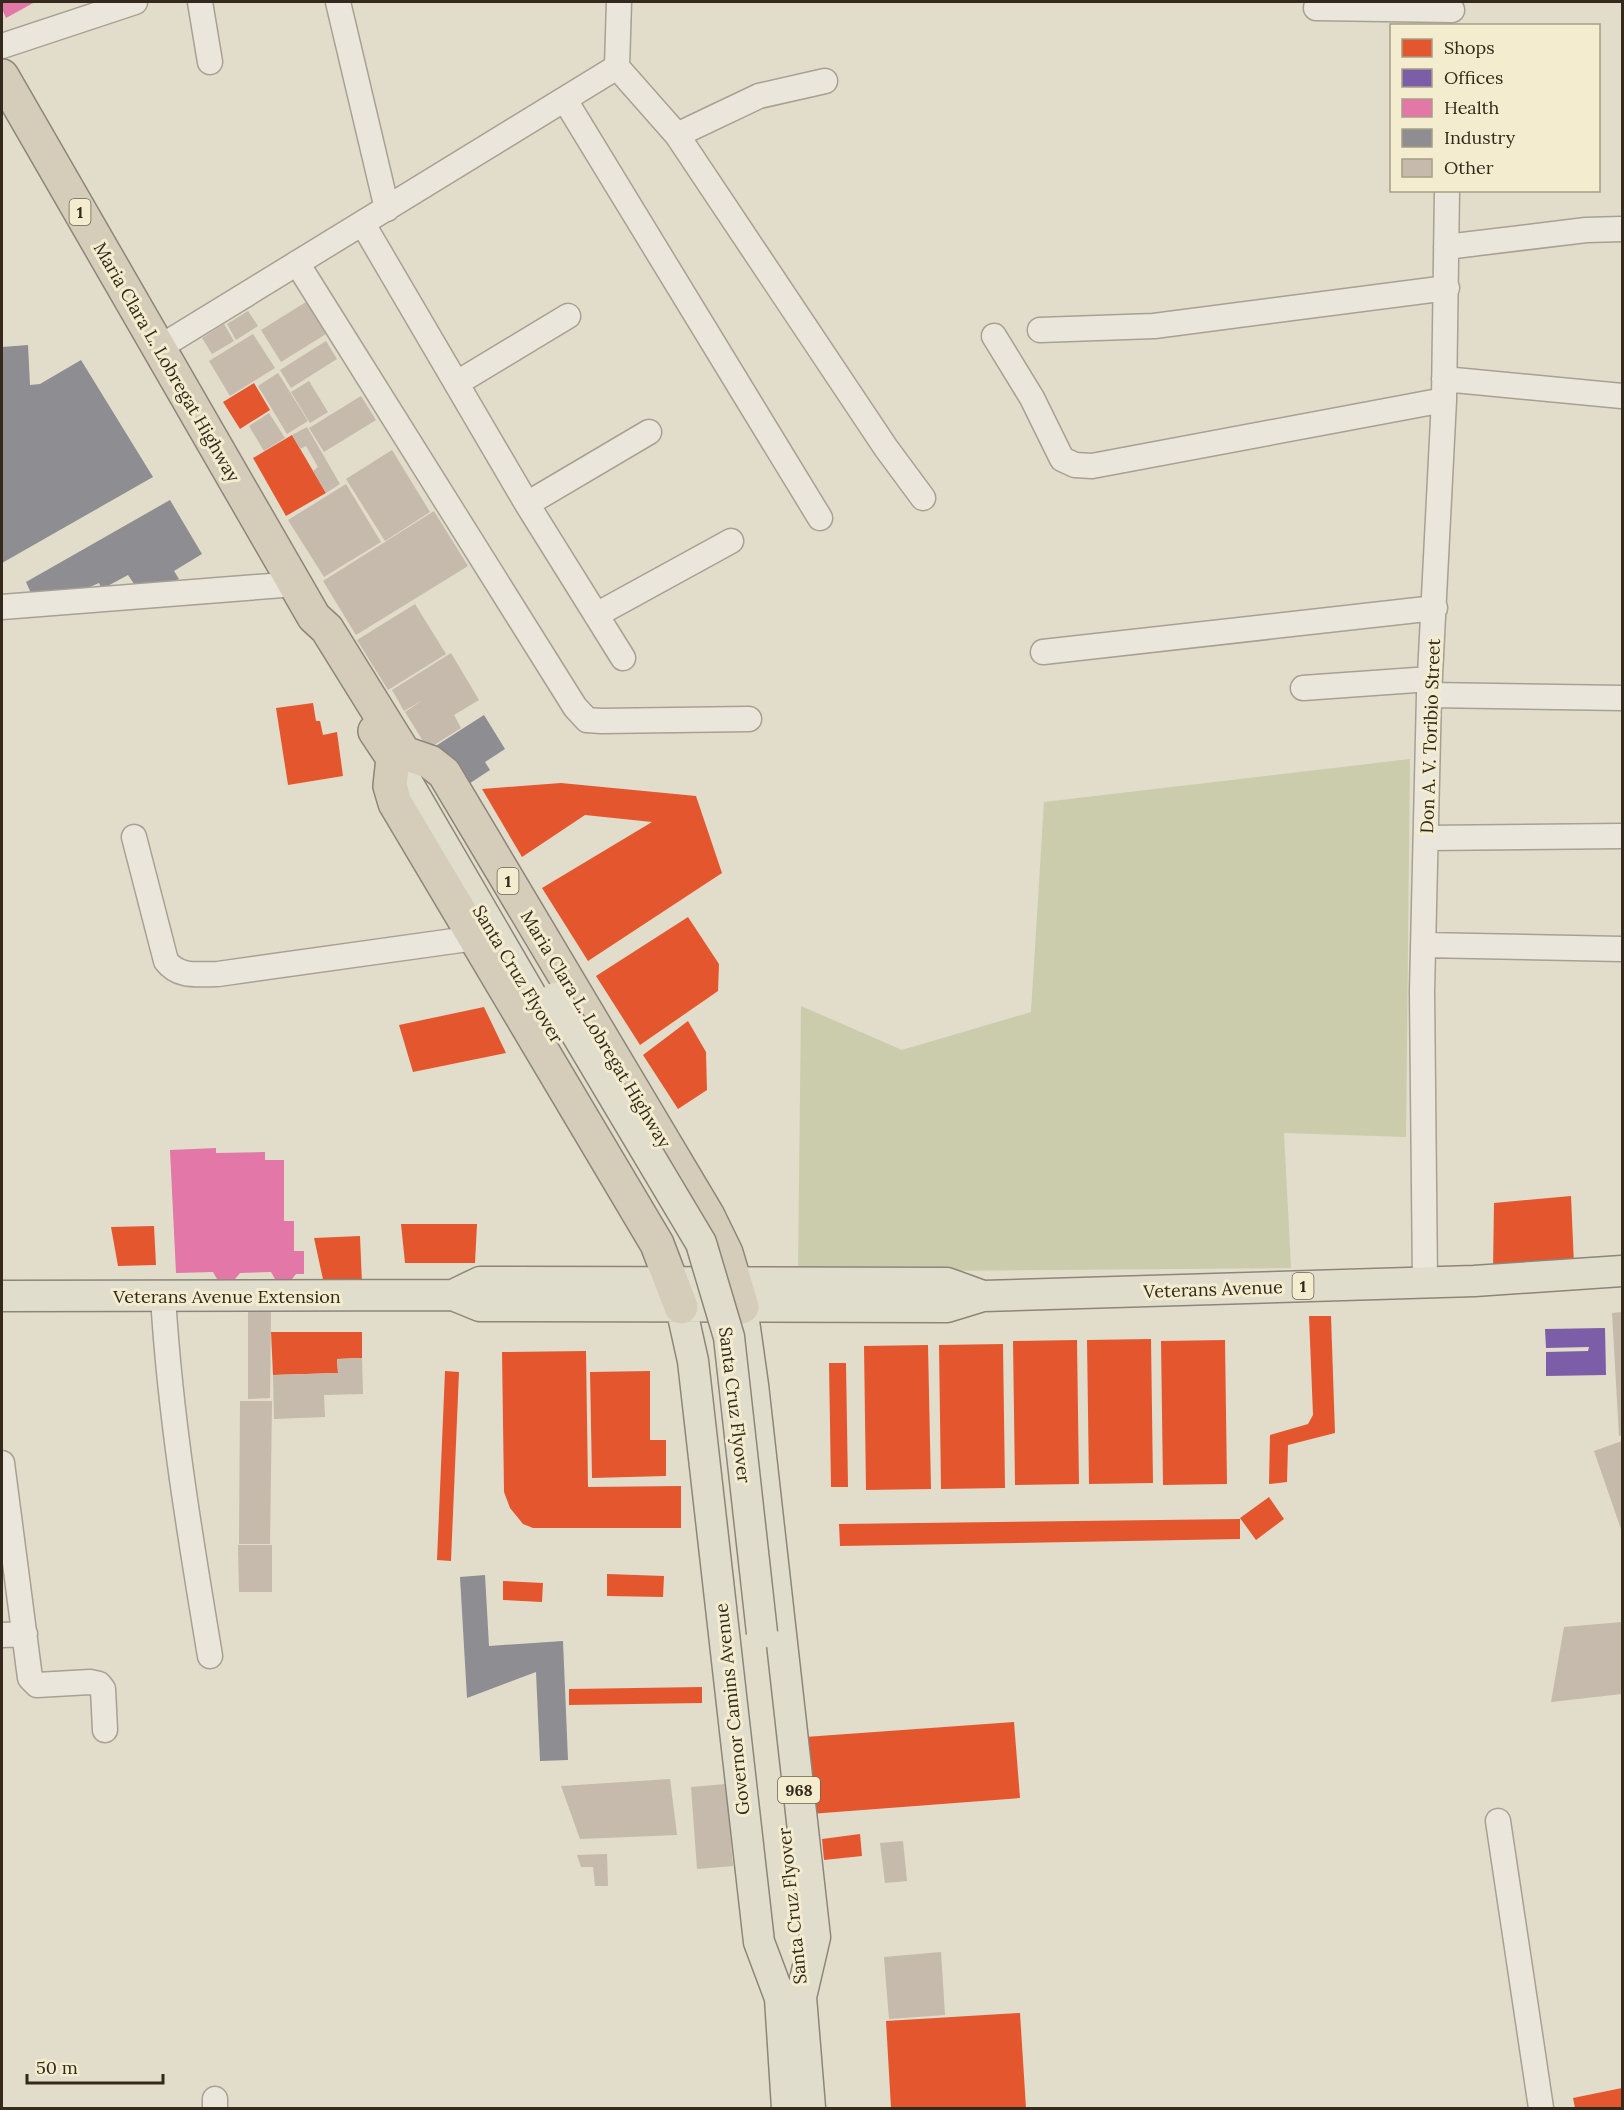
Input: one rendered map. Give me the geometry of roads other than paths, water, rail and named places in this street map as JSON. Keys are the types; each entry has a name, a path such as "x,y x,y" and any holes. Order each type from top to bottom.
{"highway":[{"name":"Maria Clara L. Lobregat Highway","path":"2,76 158,349 306,601 327,629 398,756 430,762 444,774 693,1191 718,1236 739,1295"},
{"path":"398,756 390,786 395,803 644,1221 657,1244 677,1295"},
{"path":"546,1058 595,1028"},
{"path":"595,1139 644,1110"},
{"path":"644,1221 693,1191"}],"main road":[{"name":"Santa Cruz Flyover","path":"398,756 426,784 546,1002 701,1243 729,1337 753,1634 791,1998"},
{"name":"Veterans Avenue","path":"739,1295 947,1307 983,1296 1425,1282 1623,1271"},
{"name":"Veterans Avenue Extension","path":"2,1296 453,1295 480,1282 677,1295"},
{"name":"1","path":"677,1295 739,1295"},
{"name":"Governor Camins Avenue","path":"677,1295 697,1391 759,1942 791,1998 810,2109"},
{"name":"Governor Camins Avenue","path":"739,1295 765,1483 815,1936 791,1998 787,2109"},
{"path":"697,1391 753,1385"},
{"path":"708,1490 765,1483"},
{"path":"719,1588 776,1581"}],"street":[{"path":"2,46 135,2"},
{"path":"200,2 210,62"},
{"path":"338,2 387,208"},
{"path":"619,2 617,67 677,135 886,448 923,498"},
{"path":"1316,8 1452,12"},
{"path":"158,349 617,67"},
{"path":"677,135 759,96 825,81"},
{"path":"565,100 820,518"},
{"name":"Don A. V. Toribio Street","path":"1425,1282 1422,1197 1423,945 1430,687 1444,389 1447,192"},
{"path":"363,224 527,504 623,658"},
{"path":"1446,247 1586,230 1623,230"},
{"path":"297,263 574,707 587,720 601,721 749,719"},
{"path":"1040,330 1154,326 1447,288"},
{"path":"457,383 568,316"},
{"path":"994,336 1032,398 1062,459 1075,465 1092,466 1444,389 1623,396"},
{"path":"527,504 649,432"},
{"path":"596,615 731,541"},
{"path":"2,608 306,601"},
{"path":"1043,652 1435,608"},
{"path":"1303,688 1430,687 1623,698"},
{"path":"1426,838 1623,836"},
{"path":"135,837 166,961 172,969 181,973 218,974 475,938"},
{"path":"1423,945 1623,949"},
{"path":"163,1296 168,1381 184,1498 210,1656"},
{"path":"2,1463 13,1634 32,1683 90,1682 99,1684 103,1689 105,1730"},
{"path":"1498,1821 1541,2109"}]}
